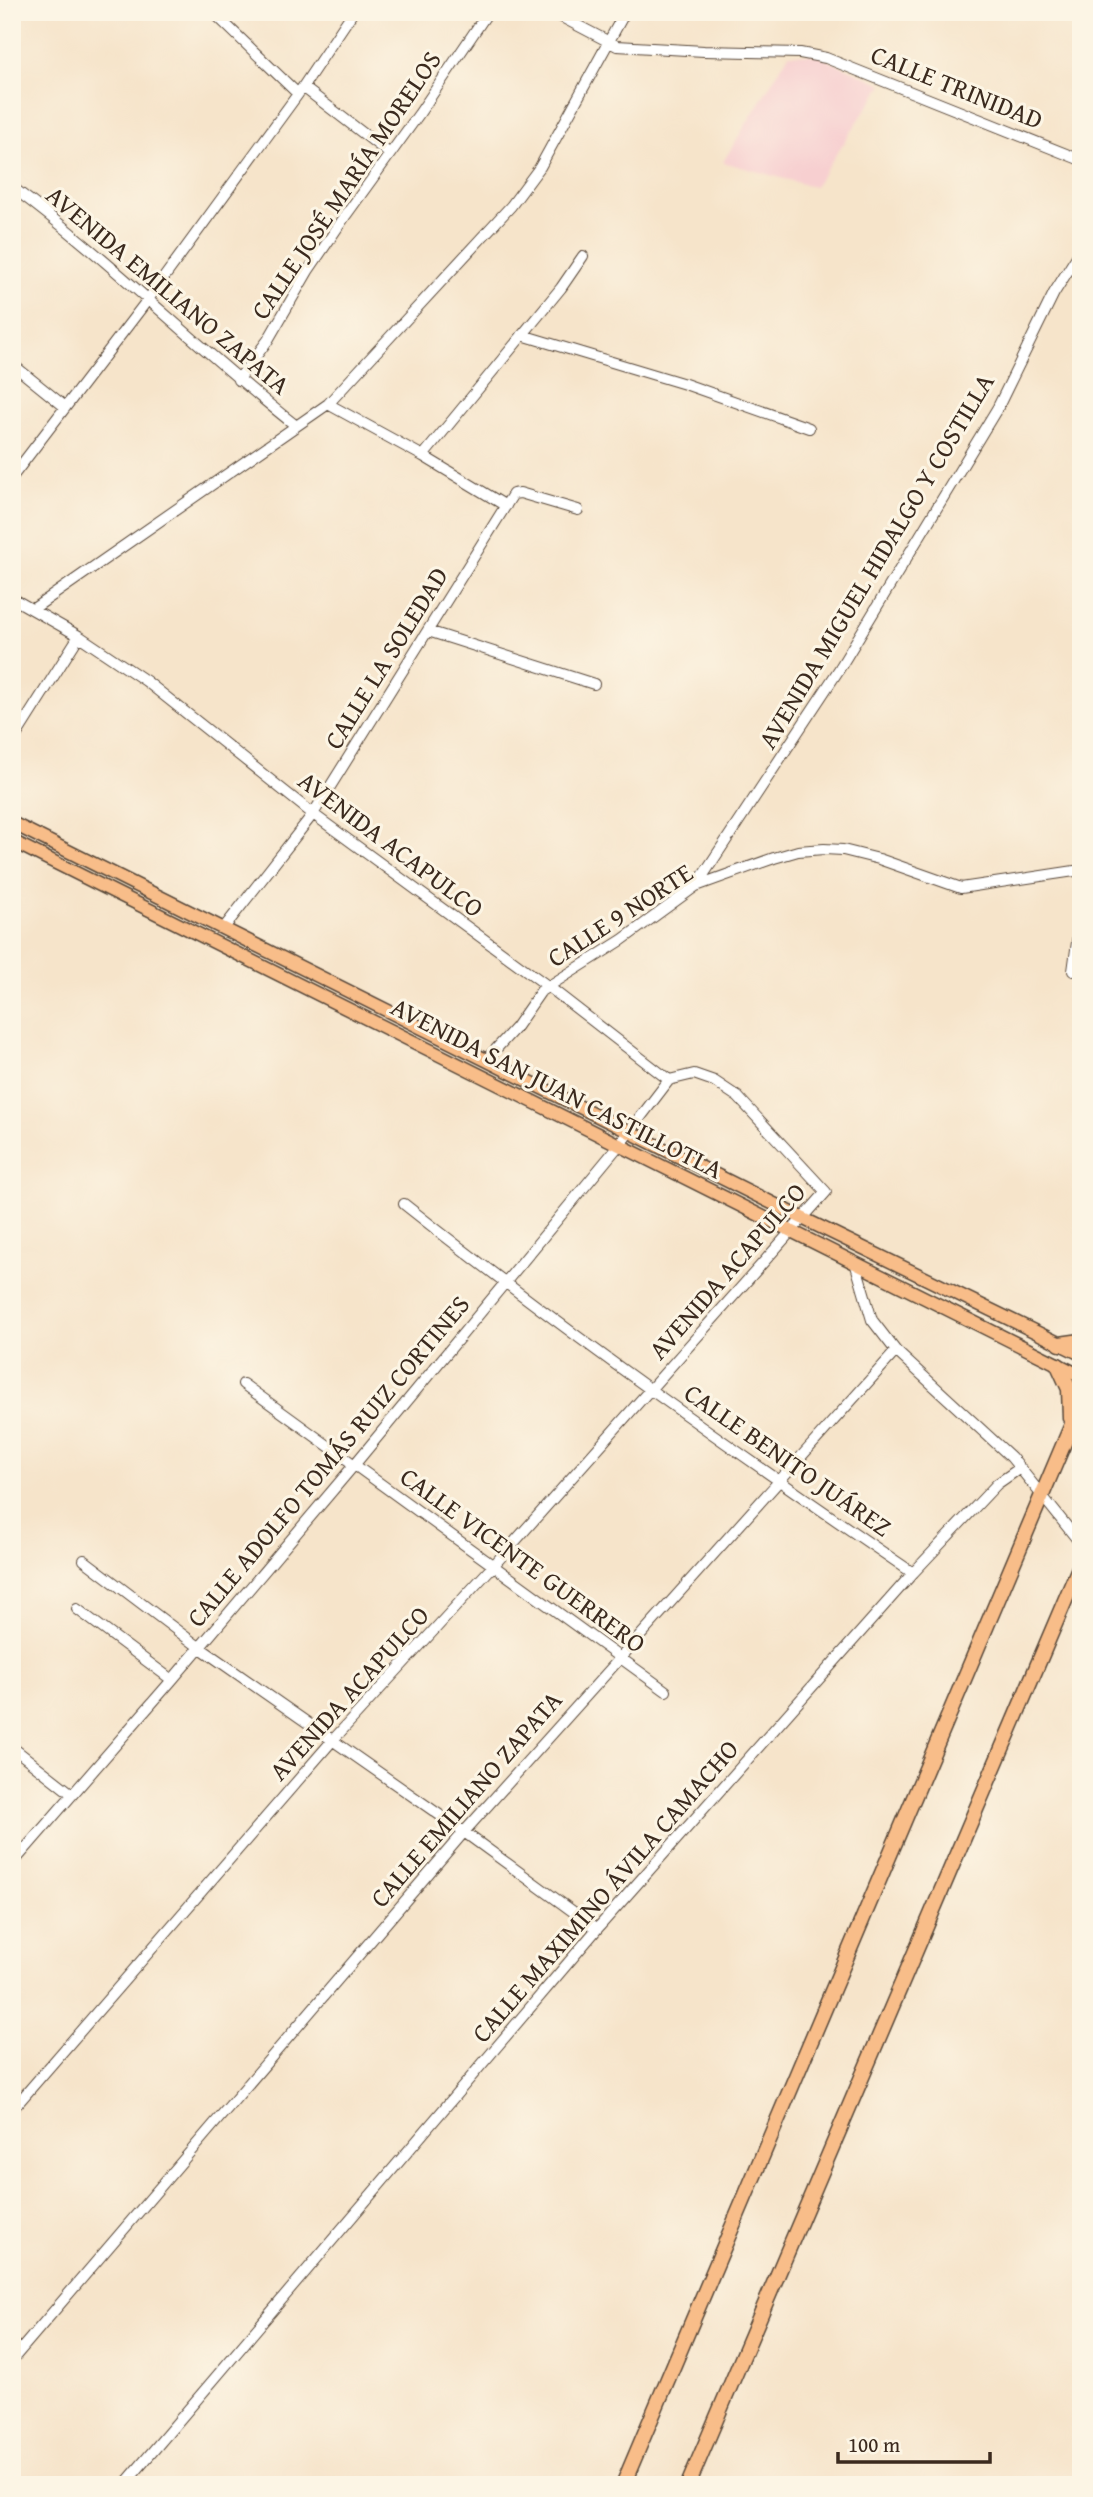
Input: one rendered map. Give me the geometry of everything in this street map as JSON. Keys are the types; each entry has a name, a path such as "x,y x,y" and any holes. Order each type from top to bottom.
{"highway":[{"path":"1060,1344 1081,1341"},
{"path":"1058,1365 1070,1398 1070,1419 1064,1440"},
{"path":"623,2485 1081,1403"},
{"path":"688,2485 1081,1563"}],"main road":[{"name":"AVENIDA SAN JUAN CASTILLOTLA","path":"12,822 629,1132 1081,1354"},
{"name":"AVENIDA SAN JUAN CASTILLOTLA","path":"12,841 1081,1376"}],"street":[{"path":"213,12 301,91 390,154"},
{"path":"12,477 149,298 301,91 353,12"},
{"name":"CALLE TRINIDAD","path":"552,12 607,42 633,48 800,53 827,58 1081,160"},
{"path":"33,609 328,404 511,206 540,167 625,12"},
{"name":"CALLE JOSÉ MARÍA MORELOS","path":"238,380 268,340 316,260 487,13"},
{"name":"AVENIDA EMILIANO ZAPATA","path":"12,187 62,224 149,298 238,380 296,425"},
{"name":"AVENIDA MIGUEL HIDALGO Y COSTILLA","path":"696,887 838,671 998,407 1054,293 1081,250"},
{"path":"423,456 583,256"},
{"path":"522,335 685,384 809,428"},
{"path":"12,364 64,407"},
{"path":"328,404 423,456 506,506 516,493 578,510"},
{"name":"CALLE LA SOLEDAD","path":"223,929 313,814 506,506"},
{"name":"AVENIDA ACAPULCO","path":"12,598 79,636 146,681 313,814 549,987 669,1080 694,1074 714,1082 738,1097 826,1192 493,1566 332,1741 12,2110"},
{"path":"428,631 594,684"},
{"path":"12,742 79,636"},
{"name":"CALLE 9 NORTE","path":"486,1060 516,1027 536,997 549,987 622,940 696,887 774,858 799,851 824,849 879,859 961,888 1081,870"},
{"path":"1073,971 1081,913"},
{"name":"CALLE ADOLFO TOMÁS RUIZ CORTINES","path":"12,1864 355,1464 620,1144 669,1080"},
{"name":"CALLE BENITO JUÁREZ","path":"404,1205 504,1283 779,1482 913,1573"},
{"path":"855,1262 872,1320 896,1351 1020,1468 1081,1544"},
{"name":"CALLE EMILIANO ZAPATA","path":"12,2360 464,1832 896,1351"},
{"name":"CALLE VICENTE GUERRERO","path":"243,1384 666,1690"},
{"name":"CALLE MAXIMINO ÁVILA CAMACHO","path":"124,2485 597,1929 913,1573 997,1484 1020,1468"},
{"path":"84,1560 199,1647 464,1832 597,1929"},
{"path":"77,1609 173,1679"},
{"path":"12,1747 72,1794"}],"shaded area":[{"path":"789,54 816,55 883,84 814,187 723,162"}]}
